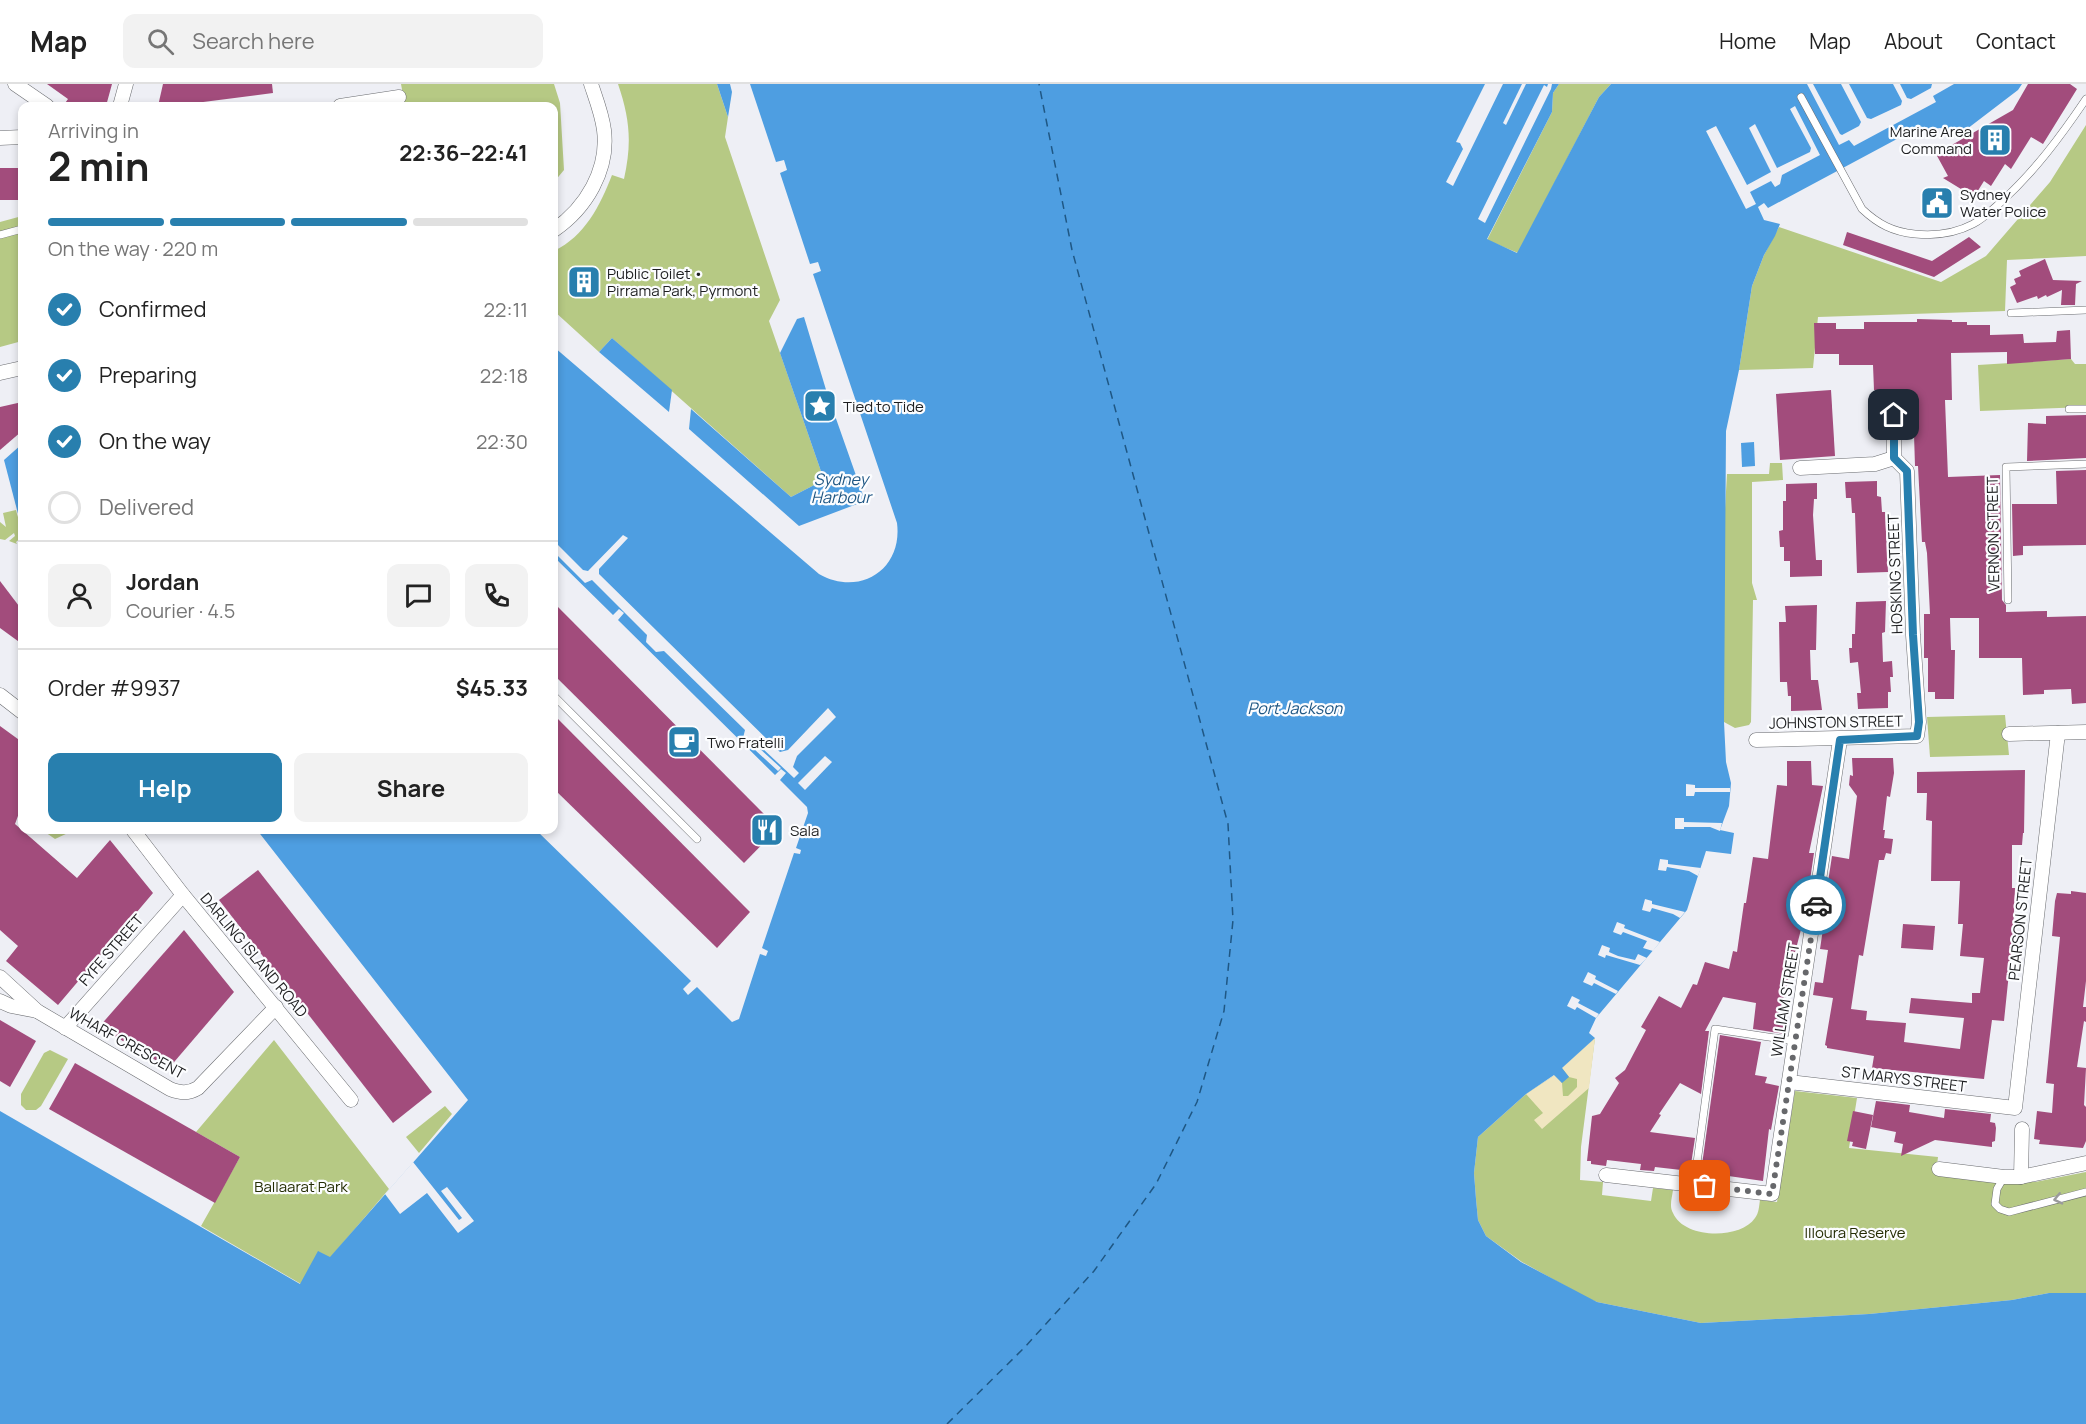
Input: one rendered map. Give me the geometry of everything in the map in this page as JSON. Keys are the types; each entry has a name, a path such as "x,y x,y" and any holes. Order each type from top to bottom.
{"street":[{"path":"15,84 41,102"},
{"path":"121,102 126,84"},
{"path":"558,226 582,205 600,169 604,130 591,84"},
{"path":"370,102 399,98"},
{"path":"0,138 18,137"},
{"path":"0,373 18,369"},
{"name":"HOSKING STREET","path":"1894,415 1894,458 1907,471 1913,635 1919,722 1917,736"},
{"path":"1800,468 1875,464 1894,458"},
{"path":"0,695 18,709"},
{"path":"2008,734 2086,732"},
{"name":"PEARSON STREET","path":"2015,1108 2058,733"},
{"name":"JOHNSTON STREET","path":"1756,740 1840,740 1917,736"},
{"name":"WILLIAM STREET","path":"1694,1185 1772,1194 1840,740"},
{"name":"DARLING ISLAND ROAD","path":"136,834 183,895 351,1100"},
{"name":"FYFE STREET","path":"65,1028 183,895"},
{"name":"WHARF CRESCENT","path":"0,976 37,1011 170,1089 184,1093 198,1088 276,1006"},
{"name":"WHARF CRESCENT","path":"0,1001 37,1011"},
{"name":"ST MARYS STREET","path":"1789,1082 2015,1108"},
{"path":"2021,1177 2022,1129"},
{"path":"1939,1169 2021,1177 2086,1164"},
{"path":"1606,1175 1694,1185"}],"lane":[{"path":"1801,96 1862,209 1889,229 1930,236 1950,233 1973,224 1993,209 2019,186 2042,160 2086,99"},
{"path":"0,235 18,230"},
{"path":"2011,313 2086,310"},
{"path":"2069,409 2086,409"},
{"name":"VERNON STREET","path":"2008,600 2006,467 2086,464"},
{"path":"558,700 697,839"},
{"path":"1694,1185 1715,1029 1795,1041"},
{"path":"2004,1177 1997,1189 1995,1204 2000,1209 2009,1212 2086,1192"}],"green space":[{"path":"401,84 554,84 560,103 564,170 558,177 558,102 404,102"},
{"path":"618,84 717,84 728,117 725,137 780,300 769,321 824,480 791,497 612,338 599,352 558,315 558,249 583,229 597,209 612,175 624,179 629,142 625,109"},
{"path":"1559,84 1611,84 1599,97 1518,253 1487,240 1552,112 1553,93"},
{"path":"2086,125 2086,256 2007,260 2005,311 1818,317 1813,368 1739,370 1752,286 1764,255 1779,227 1941,282 1986,256 2050,182"},
{"path":"18,217 18,342 0,347 0,222"},
{"path":"2071,359 2075,364 2086,364 2086,407 1980,411 1978,365"},
{"path":"1770,463 1782,463 1783,480 1752,482 1752,583 1757,600 1753,600 1751,722 1749,725 1735,728 1724,722 1724,526 1727,474 1769,474"},
{"path":"16,510 17,544 9,541 15,536 14,533 5,540 0,539 0,522 6,527 3,513"},
{"path":"2005,715 2009,755 1930,757 1927,717"},
{"path":"48,834 66,834 55,839"},
{"name":"Illoura Reserve","path":"1595,1038 1581,1147 1580,1180 1603,1182 1602,1195 1651,1201 1653,1188 1673,1190 1672,1210 1679,1222 1688,1228 1712,1234 1737,1230 1748,1225 1755,1218 1760,1200 1777,1202 1795,1091 1857,1098 1849,1148 1938,1157 1936,1173 2035,1182 2086,1172 2086,1293 2049,1293 2012,1300 1869,1314 1701,1323 1587,1298 1522,1262 1486,1236 1478,1220 1474,1173 1478,1137 1526,1094 1555,1075"},
{"name":"Ballaarat Park","path":"274,1040 389,1189 330,1258 319,1252 301,1284 201,1226 240,1157 196,1132"},
{"path":"50,1050 68,1059 41,1106 36,1110 26,1110 21,1105 21,1094 44,1053"},
{"path":"445,1106 452,1114 419,1153 406,1137"}],"sand":[{"path":"1595,1038 1589,1088 1542,1129 1534,1120 1543,1113 1526,1094 1555,1075 1562,1083 1563,1096 1568,1096 1577,1087 1577,1079 1569,1077 1562,1068"}],"water":[{"path":"717,84 730,84 732,92 728,117"},
{"name":"Port Jackson","path":"750,84 1559,84 1553,93 1552,112 1487,239 1517,253 1599,97 1611,84 2022,84 2018,90 1963,132 1940,128 1910,132 1768,208 1764,203 1758,207 1764,220 1780,224 1764,255 1752,286 1739,370 1726,431 1724,722 1726,762 1731,783 1729,806 1720,830 1734,833 1731,854 1706,851 1687,910 1596,1018 1589,1033 1595,1038 1562,1068 1569,1077 1562,1083 1554,1075 1526,1094 1478,1137 1474,1173 1478,1220 1486,1236 1521,1262 1597,1302 1701,1323 1869,1314 2012,1300 2049,1293 2086,1293 2086,1424 0,1424 0,1111 300,1284 318,1251 330,1257 468,1100 260,834 540,834 691,981 683,989 688,995 697,987 732,1022 739,1019 760,954 766,956 768,951 762,948 794,853 800,854 801,850 796,848 808,813 807,807 780,780 786,773 781,769 775,775 618,620 624,613 619,609 613,615 558,561 558,350 819,574 834,580 849,582 875,575 886,566 897,540 897,523 813,274 821,271 818,262 810,264 780,173 787,170 784,160 776,162"},
{"name":"Sydney Harbour","path":"804,317 827,393 865,501 799,526 689,429 691,409 791,497 824,480 780,353 797,319"},
{"path":"612,338 672,390 669,412 599,352"},
{"path":"1754,442 1755,466 1742,467 1741,443"},
{"path":"18,448 18,514 4,460"}],"pier":[{"path":"1485,84 1503,84 1453,186 1446,182 1463,149 1460,143 1456,142"},
{"path":"1522,84 1526,84 1506,125 1503,123"},
{"path":"1548,84 1552,84 1551,89 1485,223 1478,219 1544,85 1547,87"},
{"path":"1807,84 1813,84 1842,135 1859,126 1861,122 1841,84 1849,84 1867,118 1871,119 1901,105 1902,101 1893,84 1900,84 1907,98 1911,99 1931,88 1932,84 1954,84 1933,96 1936,102 1854,146 1849,140 1839,145"},
{"path":"1795,106 1820,155 1782,175 1780,184 1775,187 1771,181 1750,192 1756,204 1746,209 1706,131 1716,126 1747,185 1771,172 1749,128 1755,124 1777,168 1810,152 1811,148 1790,109"},
{"path":"623,535 628,538 599,569 599,574 780,752 788,750 828,708 836,717 797,756 793,767 799,773 794,778 760,746 758,747 781,768 778,771 754,749 743,738 745,730 664,651 656,652 646,642 647,635 592,580 585,583 558,556 558,545 583,570 588,571"},
{"path":"825,756 832,762 805,790 798,783"},
{"path":"1686,784 1695,785 1695,788 1730,788 1730,792 1695,792 1694,796 1686,796"},
{"path":"1675,818 1684,818 1684,822 1722,823 1720,831 1710,827 1675,829"},
{"path":"1660,859 1668,860 1668,864 1701,868 1698,876 1689,871 1667,867 1666,871 1658,870"},
{"path":"1645,899 1652,901 1652,904 1685,912 1680,918 1652,908 1650,912 1642,910"},
{"path":"1617,922 1625,925 1624,928 1660,942 1653,951 1643,948 1647,941 1623,932 1621,935 1613,932"},
{"path":"1602,945 1610,948 1609,952 1618,956 1635,960 1638,954 1647,958 1640,965 1606,955 1605,958 1598,955"},
{"path":"1588,972 1596,976 1595,979 1618,991 1616,994 1594,983 1592,986 1583,982"},
{"path":"1572,996 1580,1000 1578,1003 1599,1014 1596,1018 1577,1007 1575,1010 1567,1006"},
{"path":"413,1162 459,1220 462,1218 441,1191 447,1187 474,1221 458,1233 427,1193 400,1214 385,1194"}],"building":[{"path":"47,84 112,84 107,102 66,102 68,99"},
{"path":"163,84 272,84 273,93 203,102 159,102"},
{"name":"Marine Area Command","path":"2028,84 2070,84 2077,89 2043,144 2031,137 2011,169 2005,164 1991,186 1984,181 1974,197 1943,178 1948,176 1936,154 2013,110"},
{"path":"0,168 18,168 18,200 0,200"},
{"path":"1847,232 1932,261 1969,237 1981,247 1934,277 1843,245"},
{"path":"2045,259 2053,280 2082,281 2076,284 2075,305 2061,305 2062,290 2047,297 2046,295 2038,299 2037,296 2017,303 2010,287 2016,284 2014,279 2021,276 2019,271"},
{"path":"1917,319 1952,320 1952,322 1967,322 1967,325 1990,325 1990,335 2023,334 2024,343 2056,342 2057,331 2070,330 2071,359 2007,364 2007,352 1951,353 1952,400 1945,400 1948,477 2000,475 2002,600 2006,605 2006,612 2047,611 2047,617 2086,616 2086,703 2072,704 2071,689 2044,690 2044,694 2023,695 2022,658 1979,658 1979,618 1950,618 1951,650 1955,650 1954,699 1935,699 1935,692 1928,692 1928,658 1924,658 1924,614 1930,614 1927,553 1925,542 1922,542 1918,466 1915,466 1913,403 1880,404 1880,390 1874,390 1873,365 1839,365 1839,354 1815,354 1814,323 1836,323 1836,329 1864,329 1864,322 1917,322"},
{"path":"1831,390 1835,456 1780,460 1776,394"},
{"path":"18,403 18,434 0,450 0,407"},
{"path":"2086,415 2086,458 2027,461 2028,423 2046,424 2046,416"},
{"path":"2086,470 2086,545 2023,546 2023,555 2013,556 2012,504 2057,504 2056,471"},
{"path":"1877,481 1877,496 1881,497 1882,512 1885,512 1888,572 1857,573 1855,513 1852,513 1851,498 1846,498 1845,482"},
{"path":"1817,483 1817,499 1814,499 1813,515 1816,560 1822,560 1822,576 1790,577 1790,561 1784,561 1784,547 1780,547 1779,531 1783,530 1783,501 1786,501 1786,484"},
{"path":"0,581 18,605 18,641 0,628"},
{"path":"1886,601 1885,632 1882,633 1883,662 1892,661 1893,677 1890,677 1891,692 1888,692 1888,708 1858,709 1857,693 1861,693 1858,662 1850,663 1849,648 1852,648 1852,634 1855,634 1856,602"},
{"path":"1817,605 1816,650 1810,650 1811,680 1818,680 1822,710 1791,711 1791,696 1788,696 1787,682 1780,682 1779,622 1786,622 1785,606"},
{"path":"558,607 778,828 744,863 558,679"},
{"path":"558,719 750,912 717,948 558,793"},
{"path":"0,726 18,739 18,816 15,824 18,827 18,834 26,834 77,878 110,840 153,893 58,1005 6,961 18,946 0,930"},
{"path":"1852,758 1893,758 1894,773 1890,797 1887,796 1883,830 1885,830 1884,838 1893,839 1891,854 1886,853 1884,860 1879,860 1863,956 1859,955 1851,1009 1867,1011 1866,1020 1906,1023 1904,1042 1960,1049 1964,1018 1909,1013 1911,998 1972,1003 1972,993 1980,993 1984,958 1960,956 1963,924 1958,924 1960,881 1931,881 1932,821 1926,820 1927,793 1917,793 1917,772 2025,770 2022,845 2012,845 2012,888 2015,888 2013,934 2004,1021 1992,1020 1984,1079 1872,1068 1874,1056 1827,1048 1825,1045 1833,998 1813,995 1815,982 1823,983 1828,950 1820,949 1832,856 1849,859 1857,796 1849,785 1850,775 1853,776"},
{"path":"1787,761 1811,761 1812,785 1823,786 1809,853 1814,853 1805,914 1781,1007 1788,1008 1785,1034 1753,1029 1756,1003 1723,997 1705,1031 1709,1031 1701,1094 1680,1083 1650,1132 1695,1138 1690,1171 1655,1167 1654,1171 1640,1170 1641,1164 1607,1160 1606,1166 1591,1164 1591,1161 1587,1161 1592,1116 1600,1114 1619,1083 1615,1078 1625,1070 1646,1030 1641,1027 1659,996 1681,1008 1693,984 1697,985 1705,962 1729,969 1733,951 1737,952 1753,857 1768,859 1777,785 1787,786"},
{"path":"258,870 432,1092 393,1123 219,900"},
{"path":"2071,891 2086,893 2086,981 2083,1007 2086,1007 2086,1022 2084,1021 2077,1067 2086,1068 2084,1105 2086,1107 2086,1141 2083,1148 2039,1144 2040,1140 2034,1139 2037,1111 2052,1113 2054,1084 2046,1083 2060,937 2052,936 2055,901 2057,893 2071,894"},
{"path":"1903,924 1935,926 1933,950 1901,948"},
{"path":"184,930 234,992 169,1068 99,1027"},
{"path":"0,1020 36,1041 10,1087 0,1081"},
{"path":"1720,1035 1761,1042 1755,1075 1767,1077 1765,1083 1779,1086 1771,1130 1769,1129 1763,1181 1701,1172"},
{"path":"75,1063 240,1157 215,1203 49,1109"},
{"path":"1876,1101 1910,1105 1909,1112 1944,1118 1945,1109 1991,1114 1990,1122 1995,1123 1996,1128 1995,1141 1992,1142 1992,1147 1935,1140 1901,1156 1903,1144 1894,1142 1896,1132 1871,1127"},
{"path":"1853,1111 1873,1115 1866,1149 1852,1146 1853,1142 1847,1141"}],"ferry route":[{"path":"947,1424 1024,1348 1094,1271 1156,1184 1197,1102 1224,1011 1233,920 1228,824 1072,250 1039,84"}],"way so far":[{"path":"1705,1186 1772,1194 1816,905"}],"place":[{"name":"Marine Area Command","path":"1995,140"},
{"name":"Sydney Water Police","path":"1937,203"},
{"name":"Public Toilet • Pirrama Park, Pyrmont","path":"584,282"},
{"name":"Tied to Tide","path":"820,406"},
{"name":"Two Fratelli","path":"684,742"},
{"name":"Sala","path":"767,830"}],"route":[{"path":"1816,905 1840,740 1917,736 1919,722 1913,635 1907,471 1894,458 1894,415"}]}
